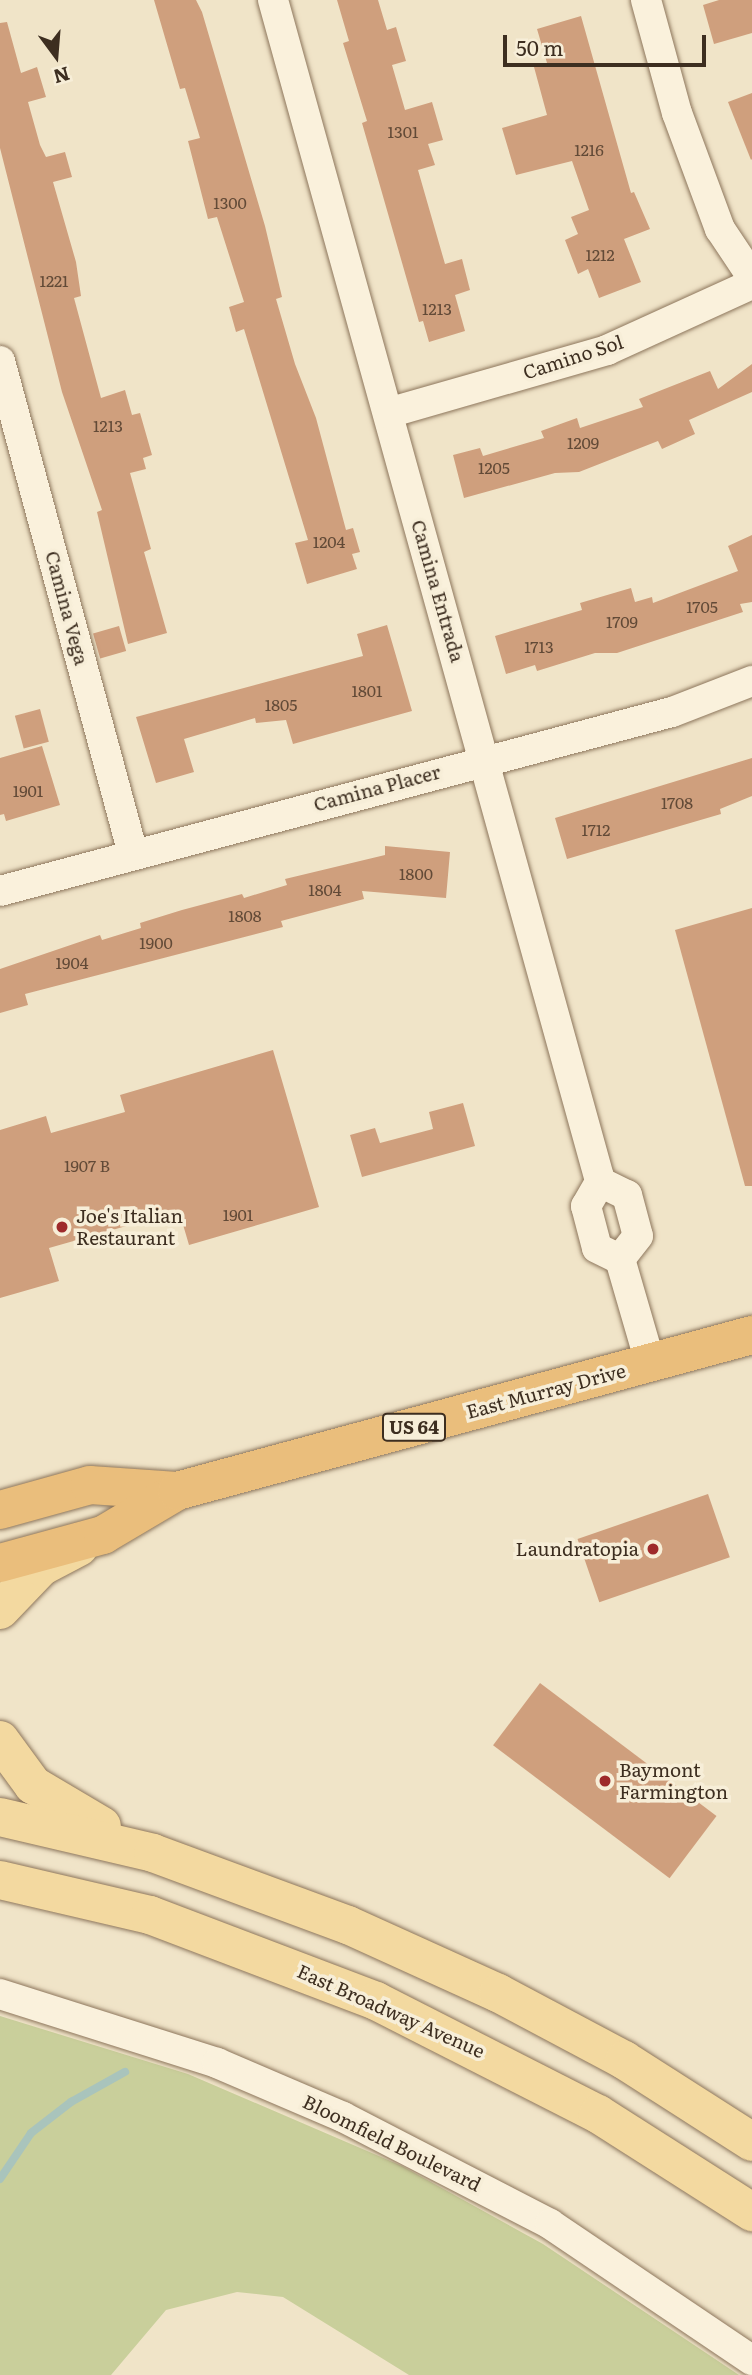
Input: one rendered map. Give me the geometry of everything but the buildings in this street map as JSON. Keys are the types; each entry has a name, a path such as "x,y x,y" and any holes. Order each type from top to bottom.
{"highway":[{"name":"East Murray Drive","path":"177,1491 752,1335"},
{"name":"US 64","path":"0,1510 90,1485 177,1491"},
{"name":"US 64","path":"0,1563 103,1535 177,1491"}],"main road":[{"path":"0,1610 41,1567 103,1535"},
{"path":"0,1740 33,1785 153,1853"},
{"path":"0,1817 153,1853 348,1925 498,1993 624,2060 752,2142"},
{"path":"0,1870 102,1901"},
{"name":"East Broadway Avenue","path":"0,1880 102,1901 286,1964 468,2044 598,2114 752,2212"}],"street":[{"name":"Camina Entrada","path":"273,0 600,1182"},
{"path":"646,0 677,113 720,229 752,277"},
{"name":"Camino Sol","path":"387,413 607,350 752,284"},
{"name":"Camina Vega","path":"0,361 133,854"},
{"name":"Camina Placer","path":"0,891 485,759 672,712 752,681"},
{"path":"620,1259 638,1236 627,1195 600,1182 586,1206 597,1248 620,1259 650,1362"},
{"name":"Bloomfield Boulevard","path":"0,1994 217,2063 354,2122 550,2224 752,2360"}],"green space":[{"path":"0,2016 188,2074 402,2166 543,2244 739,2375 409,2375 283,2297 237,2292 166,2310 111,2375 0,2375"}],"waterway":[{"path":"0,2179 31,2133 71,2102 125,2072"}],"place":[{"name":"Joe's Italian Restaurant","path":"62,1227"},
{"name":"Laundratopia","path":"653,1549"},
{"name":"Baymont Farmington","path":"605,1781"}]}
